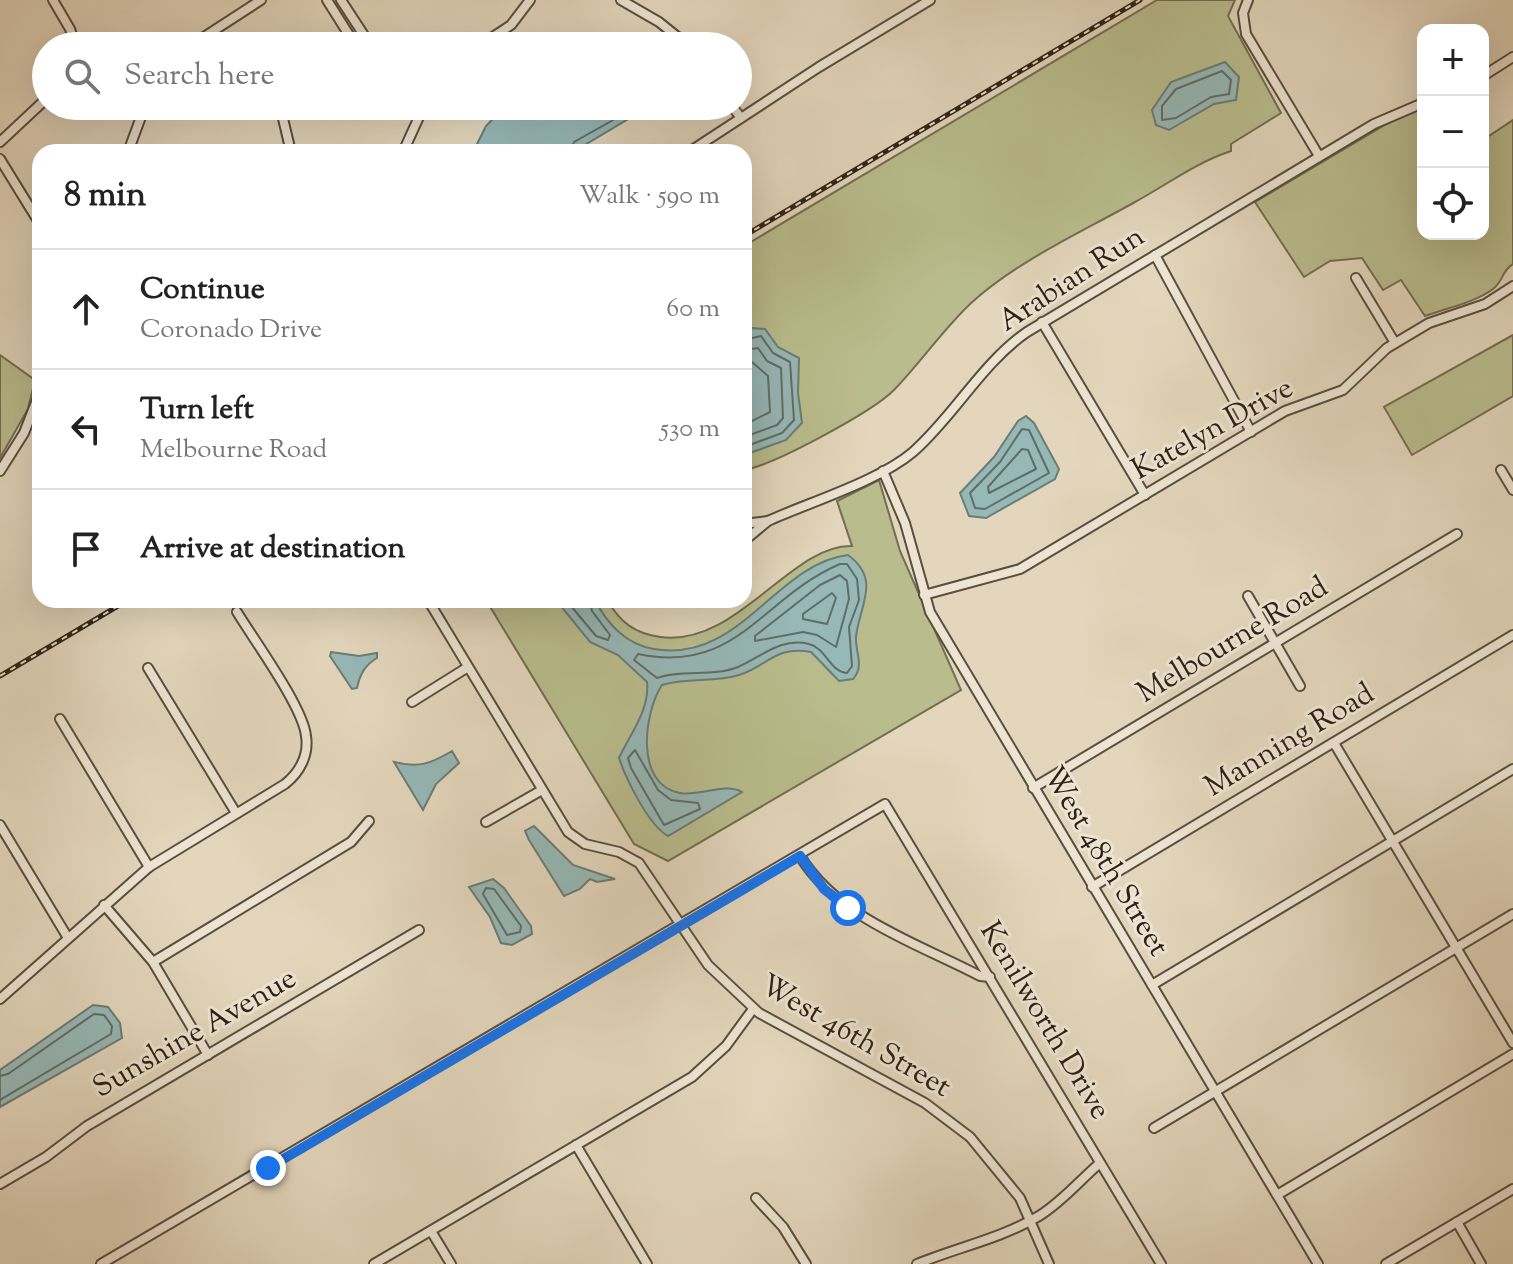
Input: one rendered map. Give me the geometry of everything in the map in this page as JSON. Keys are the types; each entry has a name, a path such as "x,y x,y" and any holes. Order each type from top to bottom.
{"street":[{"path":"53,0 71,32"},
{"path":"212,32 261,0"},
{"path":"327,0 347,32"},
{"path":"341,0 362,32"},
{"path":"500,32 511,25 530,0"},
{"path":"621,0 672,32"},
{"path":"752,111 930,0"},
{"path":"1248,0 1243,13 1246,34 1319,156"},
{"path":"1489,72 1513,57"},
{"name":"Arabian Run","path":"752,534 768,521 883,471 915,450 1012,344 1042,322 1380,120 1417,105"},
{"path":"0,142 32,112"},
{"path":"131,144 140,120"},
{"path":"283,120 289,144"},
{"path":"407,144 418,120"},
{"path":"701,144 738,120"},
{"path":"0,159 32,211"},
{"path":"1155,255 1251,432"},
{"path":"1356,278 1395,343"},
{"name":"Katelyn Drive","path":"924,595 1018,570 1288,410 1343,390 1395,343 1438,318 1490,302 1513,286"},
{"path":"1042,322 1145,495"},
{"path":"0,471 24,433 32,412"},
{"path":"1501,470 1513,490"},
{"name":"West 48th Street","path":"883,471 905,523 924,595 970,685 1318,1264"},
{"name":"Arabian Run","path":"752,523 768,521"},
{"name":"Melbourne Road","path":"1033,788 1457,534"},
{"path":"1248,596 1300,686"},
{"name":"West 46th Street","path":"433,608 564,826 577,840 619,852 639,863 714,972 753,1009 925,1103 957,1126 1004,1174 1032,1220 1049,1264"},
{"path":"0,999 149,867 291,779 304,758 307,736 303,722 237,612"},
{"name":"Manning Road","path":"1092,887 1513,635"},
{"path":"412,702 468,667"},
{"path":"148,668 236,813"},
{"path":"60,719 149,867"},
{"path":"1334,743 1513,1043"},
{"path":"1152,985 1513,769"},
{"path":"486,822 542,790"},
{"name":"Kenilworth Drive","path":"800,856 885,804 1161,1264"},
{"path":"153,962 351,842 369,821"},
{"path":"0,825 68,938"},
{"path":"101,1264 800,856 824,889 848,908 980,976 990,977"},
{"path":"104,905 153,962 208,1055"},
{"path":"1154,1128 1513,914"},
{"name":"Sunshine Avenue","path":"0,1184 46,1157 87,1126 419,930"},
{"path":"374,1264 703,1069 726,1046 753,1009"},
{"path":"1277,1195 1513,1054"},
{"path":"576,1145 647,1264"},
{"path":"917,1264 990,1240 1032,1220 1100,1163"},
{"path":"1386,1264 1513,1189"},
{"path":"756,1198 783,1227 806,1264"},
{"path":"1457,1222 1481,1264"},
{"path":"431,1231 451,1264"}],"green space":[{"path":"1157,0 1235,0 1228,16 1281,113 1231,144 1231,151 1194,168 1008,274 970,304 882,400 799,448 752,468 752,241"},
{"path":"1417,111 1417,240 1489,240 1489,136 1513,120 1513,264 1496,286 1485,294 1425,316 1401,280 1383,290 1362,258 1330,261 1304,277 1255,202 1400,116"},
{"path":"1513,335 1513,396 1412,455 1384,407"},
{"path":"0,355 32,378 32,392 28,409 0,458"},
{"path":"879,480 900,551 961,690 668,861 634,844 491,608 613,608 623,621 643,633 660,637 688,636 713,627 744,608 752,608 752,602 807,561 829,550 852,546 837,501"}],"water":[{"path":"1225,62 1239,77 1236,100 1214,104 1169,130 1156,125 1152,110 1171,82"},
{"path":"492,120 627,120 586,144 477,144"},
{"path":"752,328 765,329 778,347 799,358 798,393 802,423 786,440 752,452"},
{"path":"1026,416 1034,423 1059,469 1055,479 986,518 969,516 960,493 994,457 1018,421"},
{"path":"848,555 864,574 866,594 856,637 859,659 857,674 853,679 839,681 811,652 799,651 780,654 730,677 662,685 648,729 649,762 655,777 665,787 680,793 728,788 742,792 668,836 646,812 619,758 642,712 647,682 618,655 590,642 562,608 600,608 612,625 635,643 654,649 684,650 710,642 734,628 799,576 822,562"},
{"path":"331,652 359,656 377,653 377,658 364,670 357,688 352,689 330,656"},
{"path":"452,751 459,763 436,784 423,810 394,762 424,764"},
{"path":"534,826 573,865 615,879 597,882 590,879 580,889 564,896 525,831"},
{"path":"493,879 504,888 531,926 532,934 512,945 501,943 490,917 469,887"},
{"path":"93,1005 108,1007 120,1023 122,1038 0,1107 0,1070"}],"railway":[{"path":"752,231 1140,0"},
{"path":"0,676 115,608"}],"route":[{"path":"268,1168 800,856 824,889 848,908"}]}
